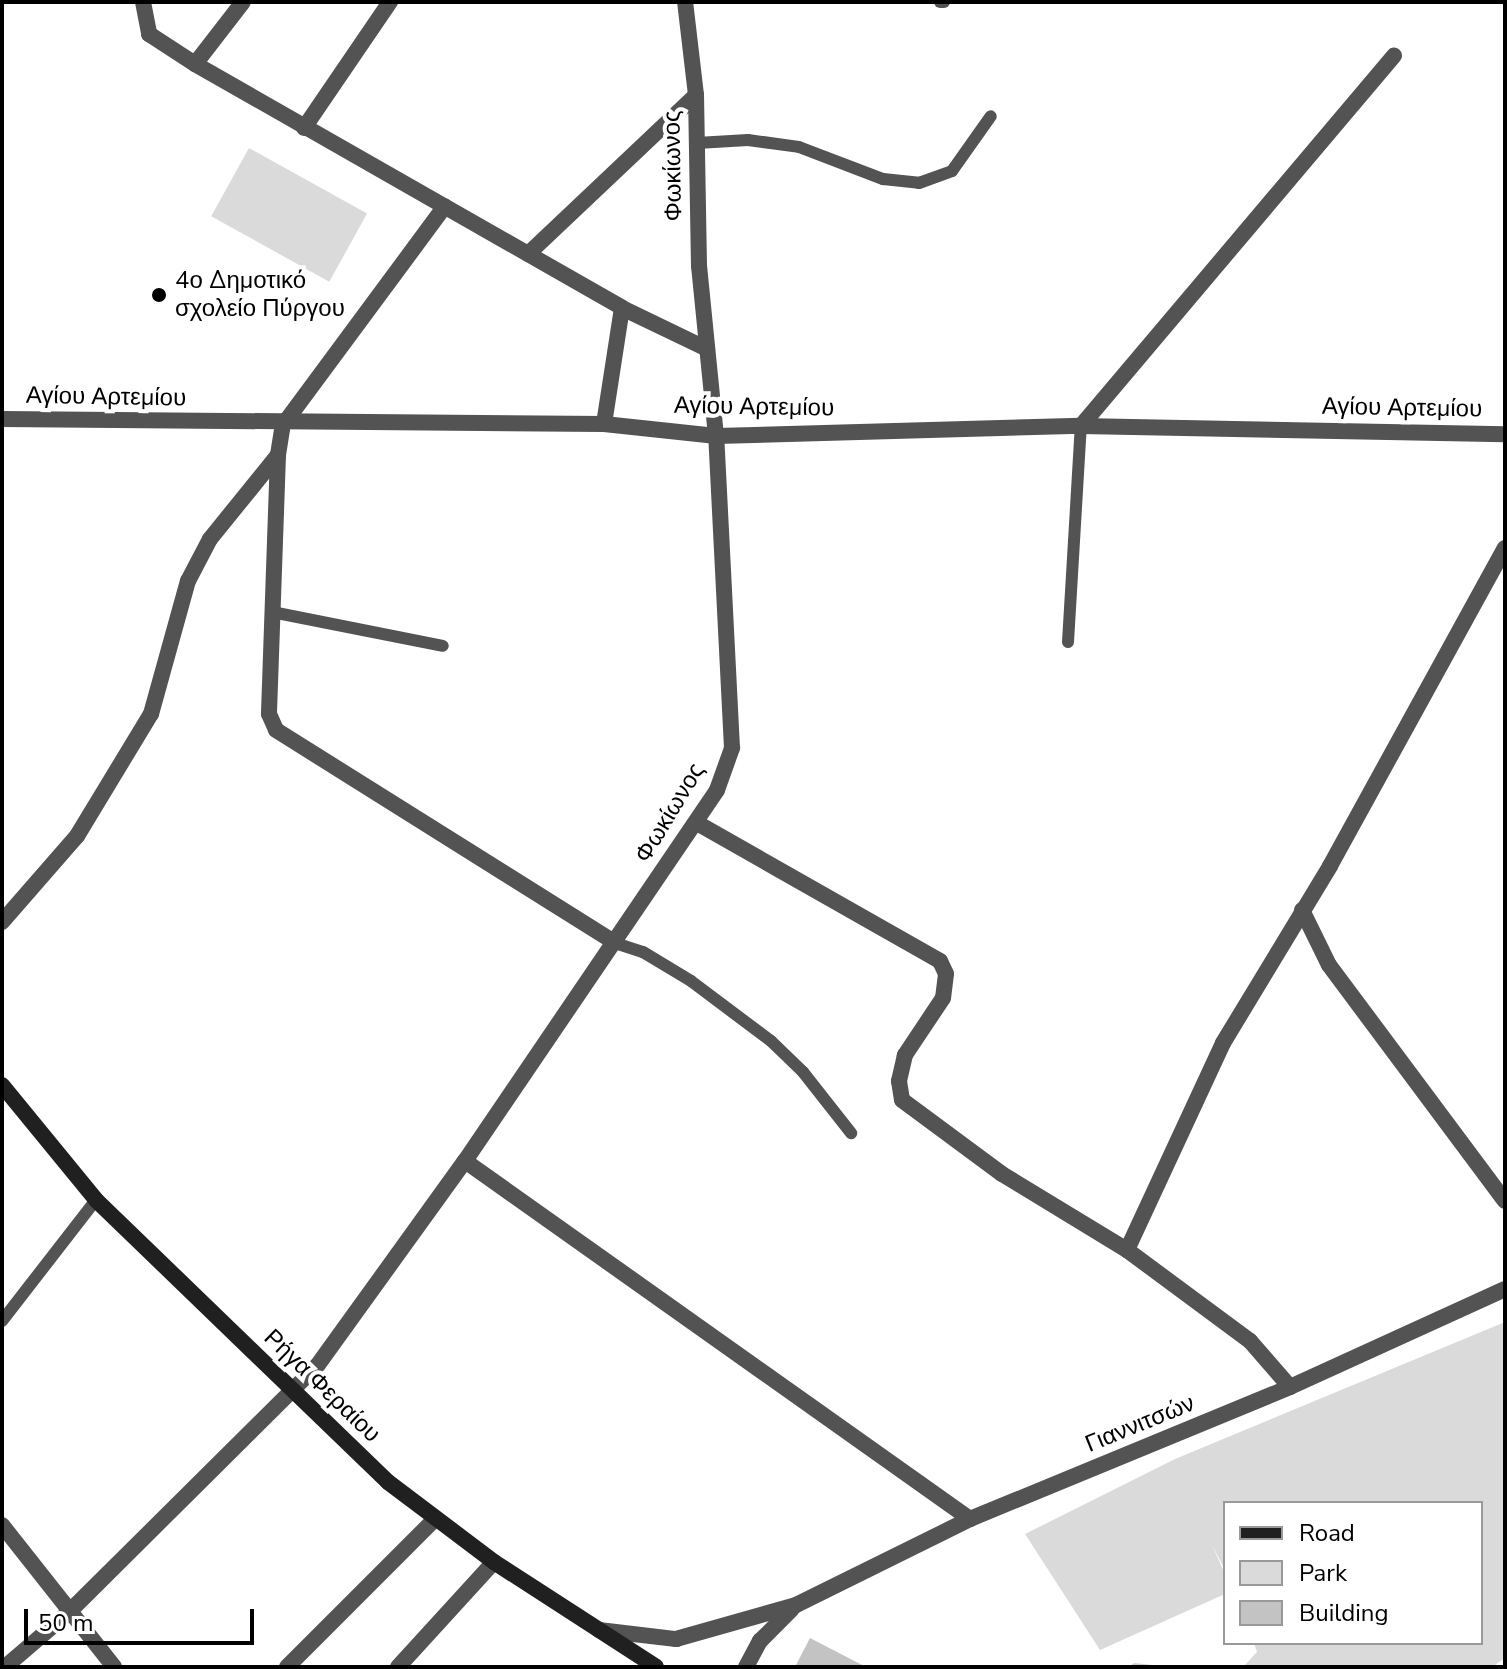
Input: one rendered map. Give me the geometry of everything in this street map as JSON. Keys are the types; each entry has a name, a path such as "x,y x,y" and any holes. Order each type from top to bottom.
{"street":[{"path":"143,2 149,34 195,64 622,308 705,348"},
{"path":"195,64 243,2"},
{"path":"304,128 390,2"},
{"name":"Φωκίωνος","path":"5,1667 68,1613 317,1366 465,1161 717,790 732,748 716,436 705,348 696,95 685,2"},
{"path":"1081,426 1394,55"},
{"path":"528,254 696,95"},
{"path":"445,206 283,425 278,455 269,714 276,730 615,943"},
{"path":"604,424 622,308"},
{"name":"Αγίου Αρτεμίου","path":"2,419 283,425 604,424 716,436 1081,426 1505,434"},
{"path":"2,922 77,836 128,754 151,714 188,581 210,539 278,455"},
{"path":"1127,1250 1223,1043 1302,910 1505,548"},
{"path":"697,823 940,961 946,974 943,998 905,1055 899,1081 902,1100 1002,1174 1127,1250 1250,1341 1290,1387"},
{"path":"1302,910 1329,965 1505,1201"},
{"name":"Ρήγα Φεραίου","path":"2,1085 96,1200 293,1391 434,1520 656,1667"},
{"path":"465,1161 970,1519"},
{"name":"Γιαννιτσών","path":"599,1630 676,1639 796,1605 970,1519 1290,1387 1505,1289"},
{"path":"287,1667 434,1520"},
{"path":"2,1525 68,1613 114,1667"},
{"path":"398,1667 494,1562"},
{"name":"Γιαννιτσών","path":"746,1667 760,1641 796,1605"}],"lane":[{"path":"697,143 748,140 799,147 883,179 919,183 952,171 991,116"},
{"path":"1068,642 1081,426"},
{"path":"272,612 443,646"},
{"path":"615,943 643,952 691,981 771,1041 803,1072 851,1133"},
{"path":"2,1321 96,1200"}],"green space":[{"path":"249,148 367,213 329,282 211,216"},
{"path":"1505,1322 1505,1658 1492,1667 1243,1667 1257,1652 1255,1645 1483,1645 1483,1501 1223,1501 1223,1566 1212,1545 1223,1570 1223,1595 1100,1650 1025,1534 1175,1459"}],"building":[{"path":"810,1638 866,1667 795,1667"}],"place":[{"name":"4ο Δημοτικό σχολείο Πύργου","path":"159,295"}]}
